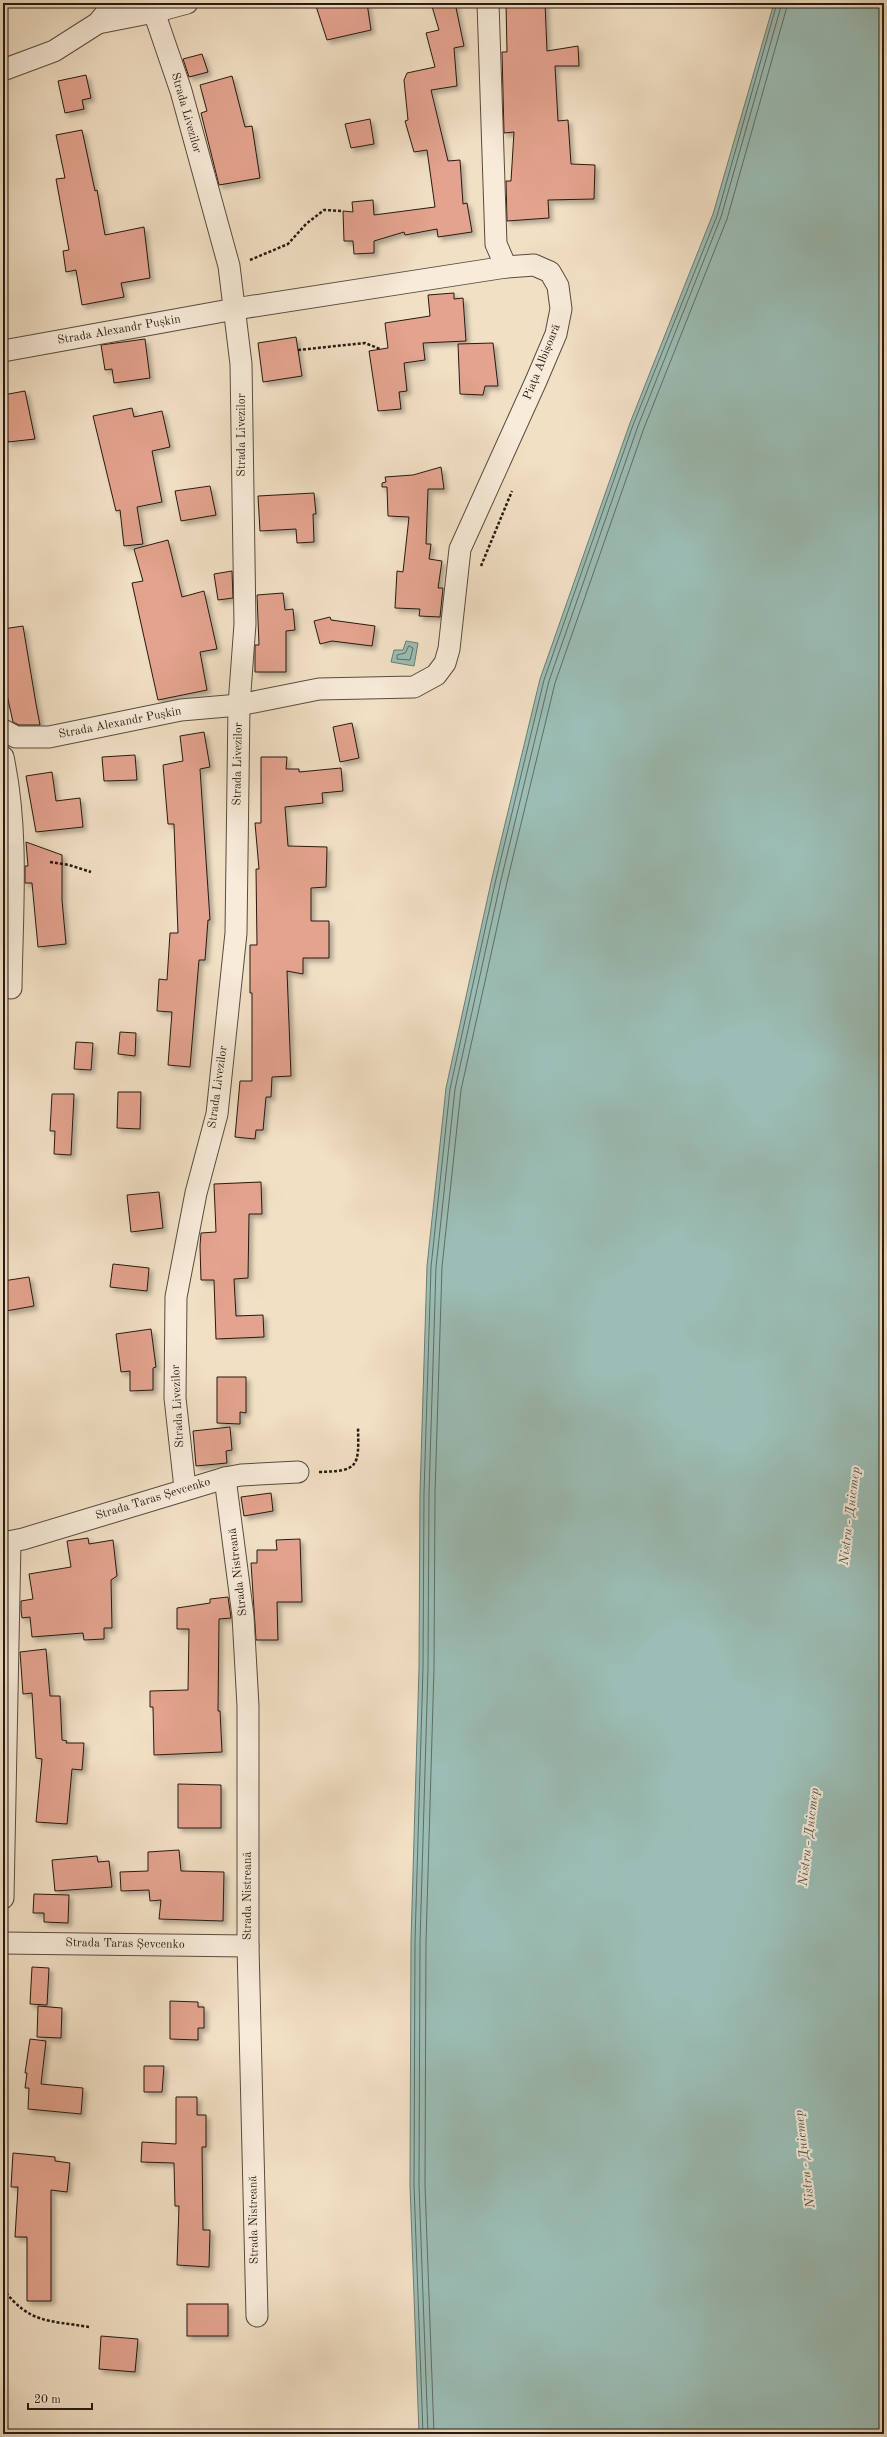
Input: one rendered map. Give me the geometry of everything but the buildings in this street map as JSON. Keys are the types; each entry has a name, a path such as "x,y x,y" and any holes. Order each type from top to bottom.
{"street":[{"path":"3,70 54,51 98,23 114,3"},
{"path":"98,23 154,12 187,3"},
{"path":"236,309 506,267 496,244 488,3"},
{"name":"Strada Livezilor","path":"154,12 181,91 229,266 236,309 241,364 244,624 239,705 236,933 217,1114 196,1193 176,1298 175,1398 185,1488"},
{"name":"Piața Albișoară","path":"436,675 445,664 449,649 460,549 536,382 556,334 561,309 558,286 550,272 534,265 506,267"},
{"name":"Strada Alexandr Pușkin","path":"3,351 236,309"},
{"name":"Strada Livezilor","path":"239,705 319,688 414,687 436,675"},
{"name":"Strada Alexandr Pușkin","path":"3,730 16,737 50,737 181,710 239,705"},
{"path":"3,757 7,778 13,868 11,988"},
{"name":"Strada Taras Șevcenko","path":"3,1898 7,1543 185,1488 225,1478 241,1475 298,1472"},
{"name":"Strada Nistreană","path":"225,1478 243,1616 248,1706 248,1946 257,2316"},
{"name":"Strada Taras Șevcenko","path":"3,1942 248,1946"}],"path":[{"path":"229,266 239,265 288,244 306,224 324,210 343,211"},
{"path":"298,350 365,343 380,349"},
{"path":"50,862 69,865 91,872"},
{"path":"298,1472 344,1471 351,1468 359,1453 358,1427"},
{"path":"3,2288 27,2314 40,2319 89,2327"}],"water":[{"name":"Nistru - Дністер","path":"774,3 884,3 884,2434 419,2434 410,2185 411,1941 419,1668 420,1493 427,1266 446,1088 492,878 540,679 630,423 713,214"},
{"path":"406,641 418,643 414,666 391,662 394,650 403,650"}]}
